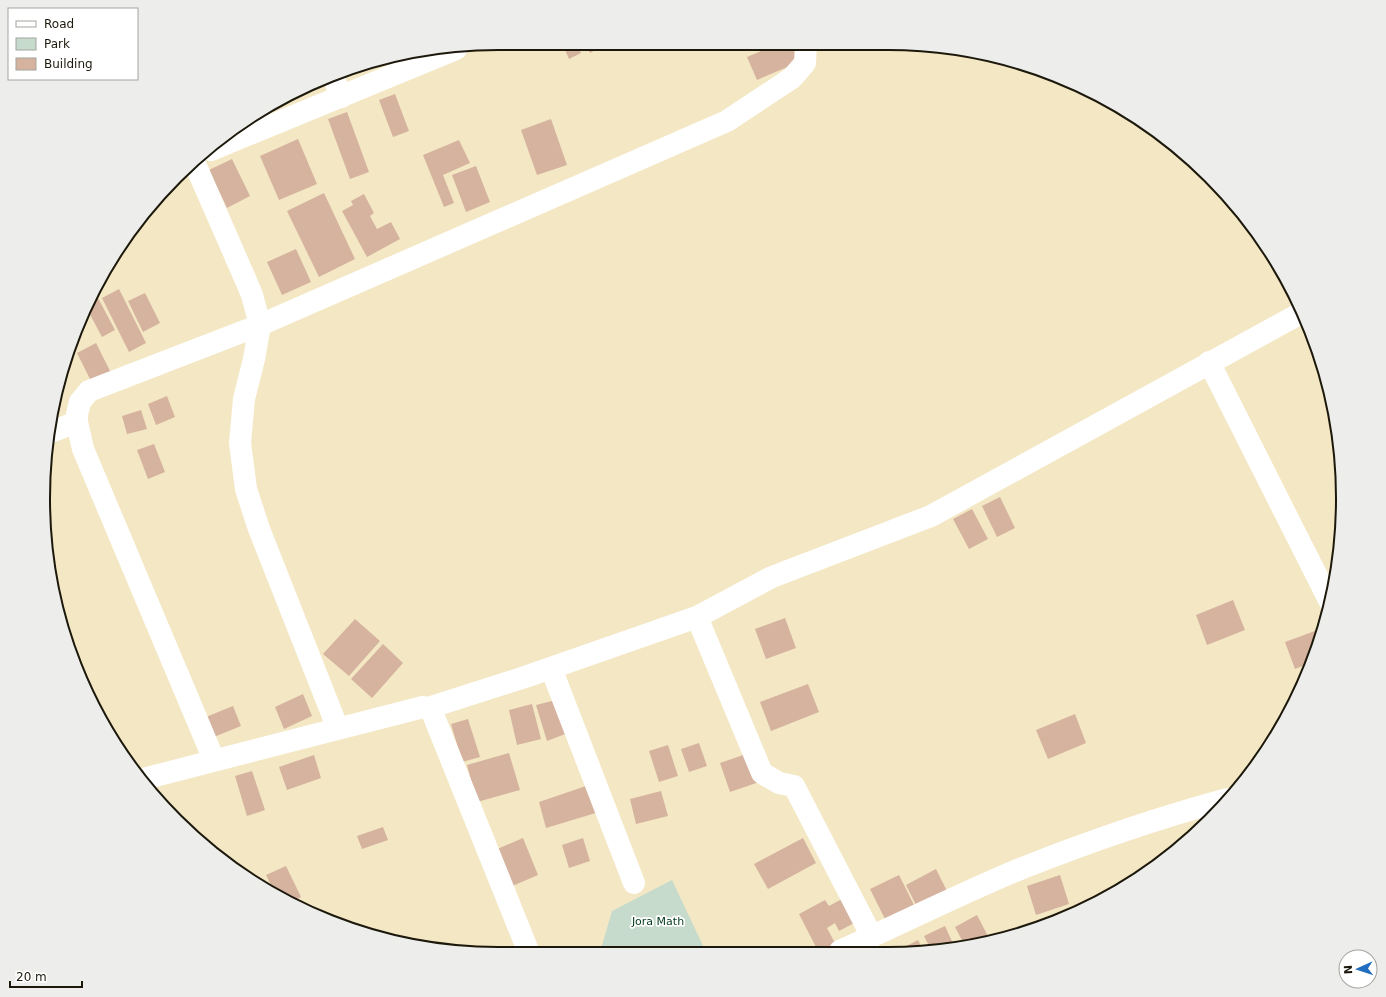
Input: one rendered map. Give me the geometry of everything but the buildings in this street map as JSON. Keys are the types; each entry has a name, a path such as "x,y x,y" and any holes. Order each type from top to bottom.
{"street":[{"path":"214,760 83,449 77,422 80,402 89,391 260,325 727,121 792,78 805,63 806,50"},
{"path":"222,145 445,53"},
{"path":"335,81 342,96"},
{"path":"196,167 247,283 260,325 254,359 244,399 240,443 246,489 259,529 338,729"},
{"path":"148,778 423,707 428,708 551,668 697,617 772,577 931,516 1056,449 1209,362 1297,315"},
{"path":"1209,362 1326,593"},
{"path":"56,430 77,422"},
{"path":"697,617 762,773 779,783 794,786 872,937"},
{"path":"551,668 634,883"},
{"path":"428,708 432,712 527,947"},
{"path":"849,947 1019,870 1074,848 1129,828 1219,801"}],"green space":[{"name":"Jora Math","path":"672,880 704,947 601,947 612,911"}]}
